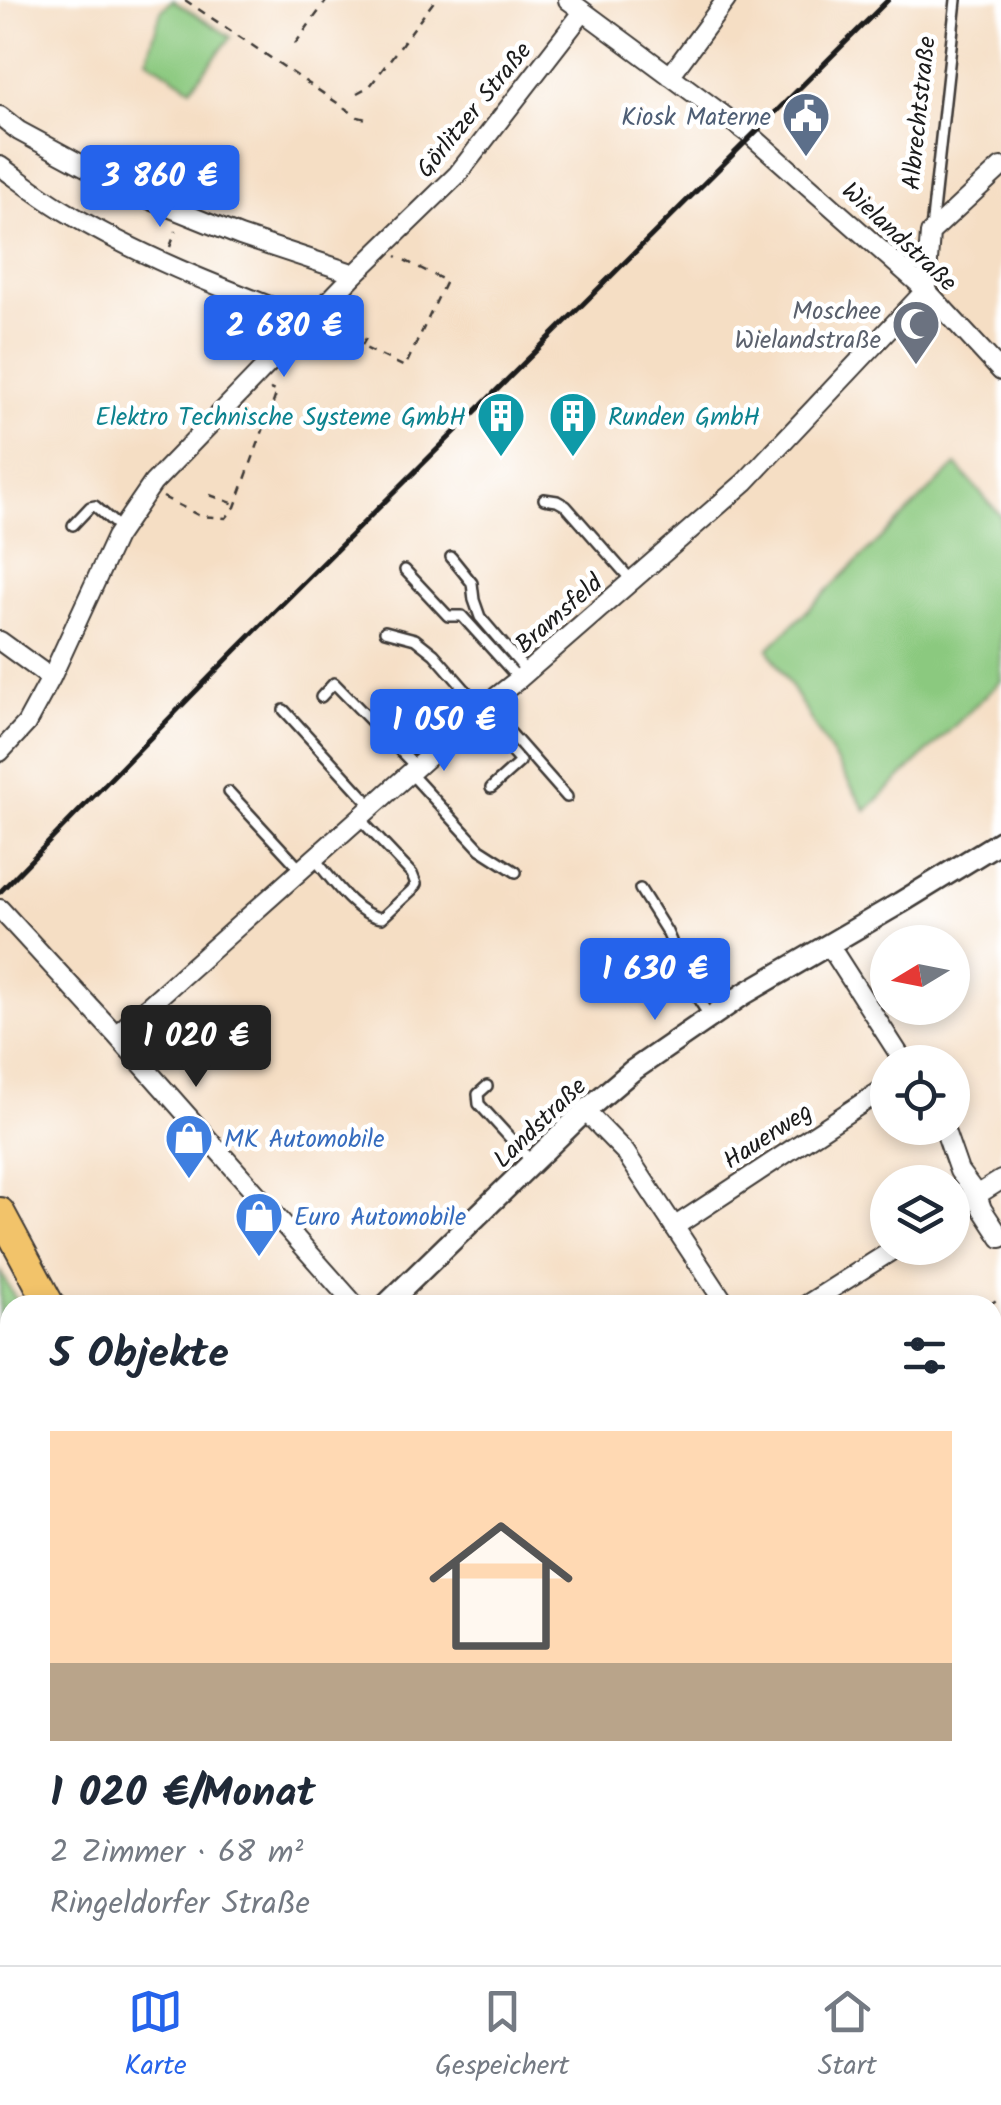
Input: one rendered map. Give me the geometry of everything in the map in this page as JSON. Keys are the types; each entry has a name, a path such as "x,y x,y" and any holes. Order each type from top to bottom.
{"highway":[{"path":"0,1212 45,1295"},
{"path":"0,1251 24,1295"}],"street":[{"path":"670,76 726,0"},
{"name":"Wielandstraße","path":"575,6 753,137 926,290 1001,371"},
{"name":"Görlitzer Straße","path":"0,752 26,724 52,678 121,530 148,490 250,380 457,175 575,6"},
{"path":"0,116 19,131 136,194 240,236 355,274"},
{"path":"0,166 63,210 143,253 308,321"},
{"path":"930,232 1001,167"},
{"name":"Albrechtstraße","path":"926,290 930,232"},
{"name":"Bramsfeld","path":"116,1035 482,709 745,482 926,290"},
{"path":"0,641 52,678"},
{"name":"Landstraße","path":"396,1295 585,1110 632,1070 744,994 1001,841"},
{"path":"0,910 347,1295"},
{"path":"829,945 893,1045"},
{"name":"Hauerweg","path":"674,1226 870,1098"},
{"path":"585,1110 625,1152 719,1295"},
{"path":"950,1145 959,1171 1001,1238"},
{"path":"970,1199 1001,1180"},
{"path":"822,1295 870,1264"}],"lane":[{"name":"Albrechtstraße","path":"930,232 956,0"},
{"path":"544,499 566,506 632,582"},
{"path":"73,525 95,506 121,530"},
{"path":"451,556 472,583 480,617 523,676"},
{"path":"405,570 448,616 462,616 523,676"},
{"path":"385,631 415,640 434,654 567,798"},
{"path":"321,698 334,684 480,849 516,872"},
{"path":"482,709 520,762 490,788"},
{"path":"229,792 370,917 382,918 412,890 416,884 412,874 284,710"},
{"path":"640,888 670,936 672,960 710,1017"},
{"path":"487,1086 478,1094 479,1104 532,1162"}],"path":[{"path":"185,0 358,117 371,120"},
{"path":"294,44 328,0"},
{"path":"357,93 370,86 435,0"},
{"path":"165,262 182,213"},
{"path":"308,321 406,367 446,281 381,248"},
{"path":"362,346 368,335"},
{"path":"148,490 200,516 226,518 236,504 276,392 250,380"},
{"path":"210,495 236,504"}],"green space":[{"path":"172,0 231,37 191,88 147,59 161,11"},
{"path":"956,465 1001,516 1001,681 866,811 768,649"},
{"path":"0,1271 13,1295 0,1295"}],"railway":[{"path":"0,892 236,650 888,0"}],"place":[{"name":"Kiosk Materne","path":"806,158"},
{"name":"Moschee Wielandstraße","path":"916,366"},
{"name":"Elektro Technische Systeme GmbH","path":"501,458"},
{"name":"Runden GmbH","path":"573,458"},
{"name":"MK Automobile","path":"189,1180"},
{"name":"Euro Automobile","path":"259,1258"}]}
